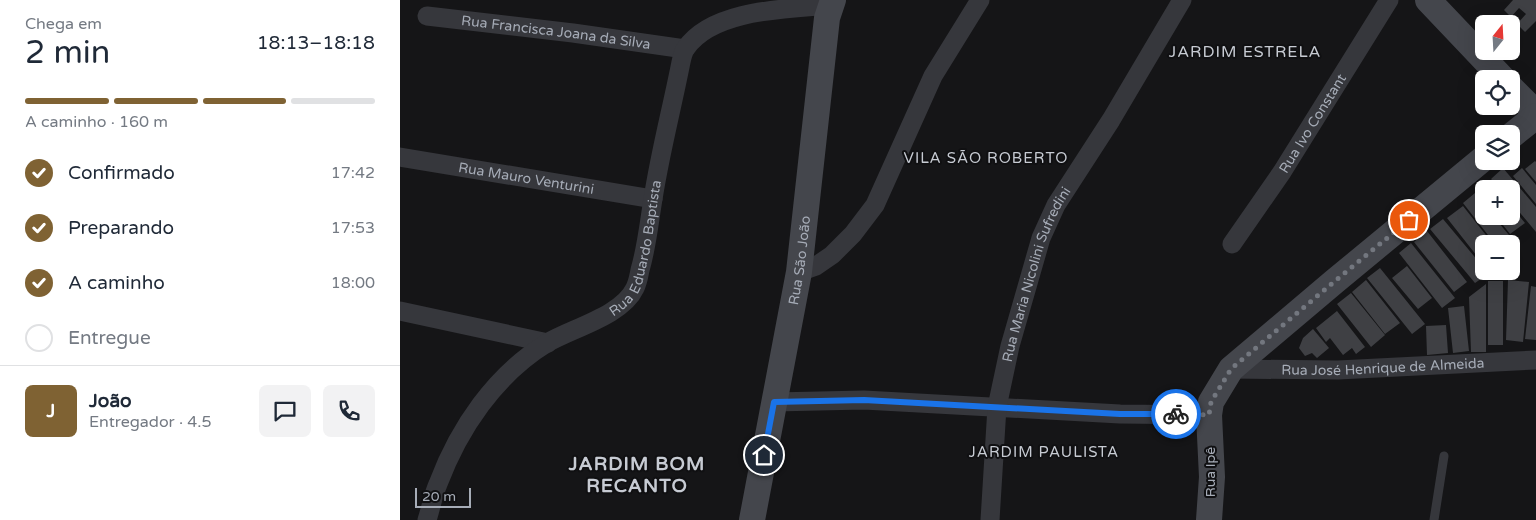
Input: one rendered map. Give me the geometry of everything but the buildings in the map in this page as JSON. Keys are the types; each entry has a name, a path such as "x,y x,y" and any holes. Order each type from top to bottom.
{"street":[{"path":"799,272 816,266 832,255 853,234 875,204 933,76 980,0"},
{"name":"Rua Maria Nicolini Sufredini","path":"990,520 997,407 1010,346 1041,238 1056,205 1111,120 1182,0"},
{"name":"Rua Ivo Constant","path":"1232,244 1282,172 1389,0"},
{"path":"1428,0 1494,70"},
{"path":"685,49 698,34 724,21 750,14 831,3"},
{"name":"Rua São João","path":"752,520 799,272 817,100 827,18 831,3"},
{"name":"Rua Francisca Joana da Silva","path":"427,16 573,33 685,49"},
{"name":"Rua Eduardo Baptista","path":"428,520 437,485 449,456 489,392 518,365 548,343 600,318 627,300 635,288 646,248 653,199 685,49"},
{"path":"1520,98 1536,115 1520,128"},
{"name":"Rua Mauro Venturini","path":"400,157 653,199"},
{"name":"Rua Ipê","path":"1208,520 1212,477 1209,415 1211,402 1231,369 1475,165"},
{"path":"400,311 548,343"},
{"name":"Rua José Henrique de Almeida","path":"1231,369 1338,370 1536,360"},
{"path":"774,402 864,400 1120,414 1209,415"}],"lane":[{"path":"1434,520 1444,456"}],"way so far":[{"path":"1176,414 1209,415 1211,402 1231,369 1409,220"}],"district":[{"name":"JARDIM ESTRELA","path":"1245,52"},
{"name":"VILA SÃO ROBERTO","path":"986,158"},
{"name":"JARDIM PAULISTA","path":"1044,452"},
{"name":"JARDIM BOM RECANTO","path":"637,475"}],"route":[{"path":"764,455 774,402 864,400 1120,414 1176,414"}]}
